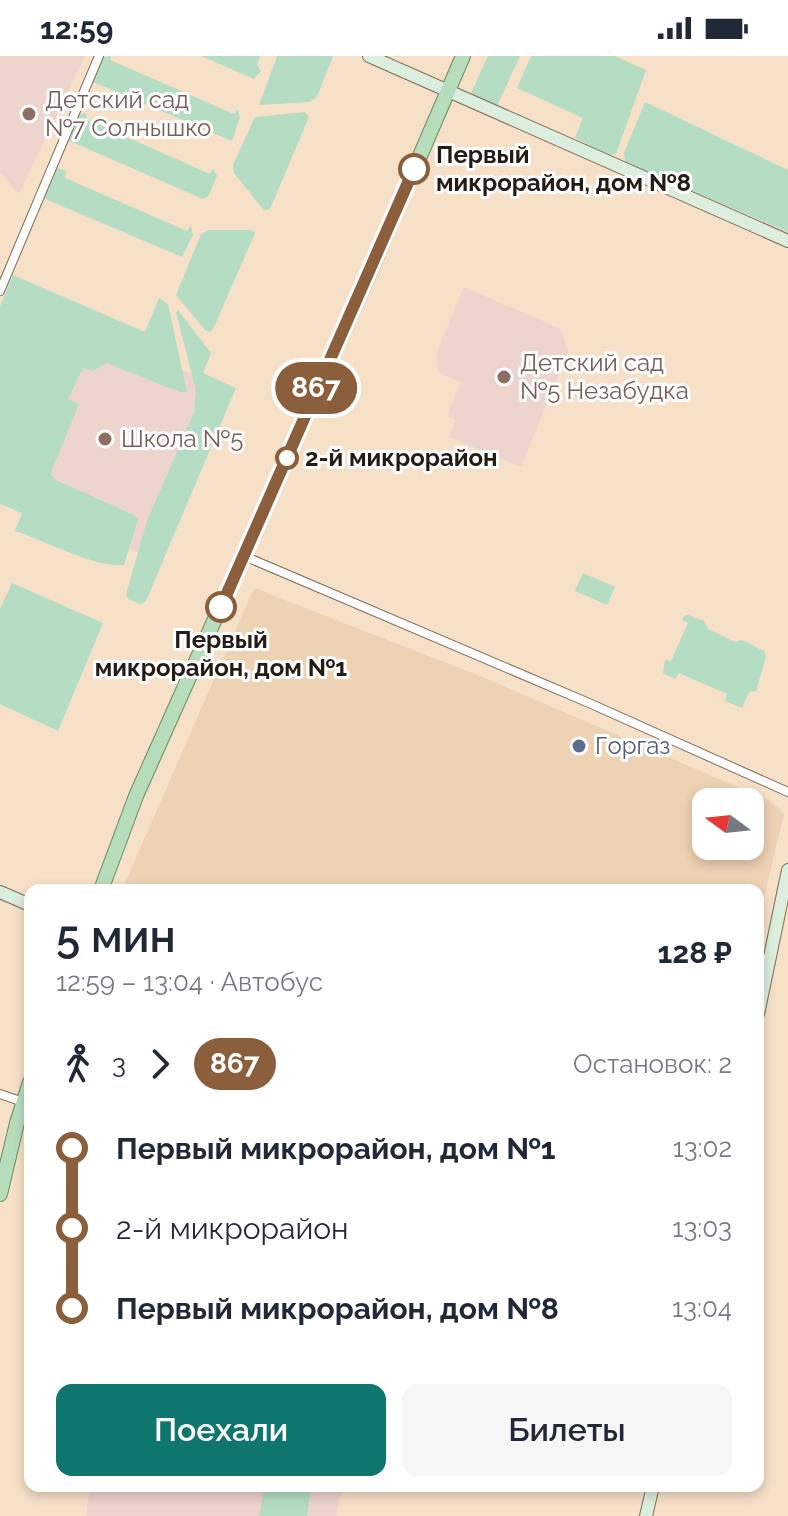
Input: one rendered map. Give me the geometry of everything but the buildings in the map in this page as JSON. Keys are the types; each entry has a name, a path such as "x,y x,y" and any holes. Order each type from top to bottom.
{"main road":[{"path":"103,884 136,796 463,56"},
{"path":"0,1194 24,1099"}],"street":[{"path":"0,291 99,56"},
{"path":"369,56 788,241"},
{"path":"244,556 589,703 788,792"},
{"path":"764,985 788,870"},
{"path":"0,892 24,902"},
{"path":"0,1094 23,1102"},
{"path":"646,1516 652,1492"}],"shaded area":[{"name":"Детский сад №7 Солнышко","path":"0,56 85,56 19,194 0,172"},
{"name":"Детский сад №5 Незабудка","path":"464,287 561,329 568,352 521,467 449,437 456,420 447,416 461,382 439,373 436,354"},
{"name":"Школа №5","path":"14,298 232,391 157,561 0,488"},
{"path":"254,588 485,678 740,788 692,788 692,860 764,860 764,799 784,814 764,897 764,884 125,884"},
{"path":"89,1492 342,1492 336,1516 86,1516"}],"green space":[{"path":"111,56 110,60 234,114 237,109 240,117 232,141 93,82 104,57"},
{"path":"201,56 260,56 257,65 261,71 254,79"},
{"path":"277,56 333,56 317,97 309,102 259,105"},
{"path":"488,56 520,56 497,106 471,93"},
{"path":"531,56 615,56 646,70 616,154 609,155 575,138 583,118 517,88"},
{"path":"645,102 788,170 788,232 625,162 624,153"},
{"path":"305,112 309,117 270,209 264,210 234,173 233,165 255,117"},
{"path":"87,114 86,119 210,174 213,168 217,176 208,197 203,199 67,140 78,115"},
{"path":"57,168 66,171 65,178 187,231 191,225 193,235 182,257 43,198"},
{"path":"209,230 251,230 255,233 210,332 176,295 201,234"},
{"path":"13,275 145,332 159,298 168,304 187,392 106,363 93,371 83,368 68,399 79,404 51,475 134,515 138,520 124,565 84,558 15,531 22,513 0,504 0,306"},
{"path":"178,310 211,353 203,373 236,388 146,601 140,604 128,599 126,594 147,521 194,412 196,391"},
{"path":"583,573 615,587 607,605 575,591"},
{"path":"12,583 103,623 58,731 0,704 0,609"},
{"path":"688,615 704,621 708,629 735,642 742,640 764,651 766,657 756,691 749,692 742,708 725,701 727,694 679,673 675,679 663,673 665,660 671,661 688,623 682,620"},
{"path":"264,1492 311,1492 307,1516 259,1516"}],"bus line":[{"name":"867","path":"221,607 414,169"}],"place":[{"name":"Детский сад №7 Солнышко","path":"29,114"},
{"name":"Первый микрорайон, дом №8","path":"414,169"},
{"name":"Детский сад №5 Незабудка","path":"504,377"},
{"name":"Школа №5","path":"105,439"},
{"name":"2-й микрорайон","path":"287,458"},
{"name":"Первый микрорайон, дом №1","path":"221,607"},
{"name":"Горгаз","path":"579,746"}]}
